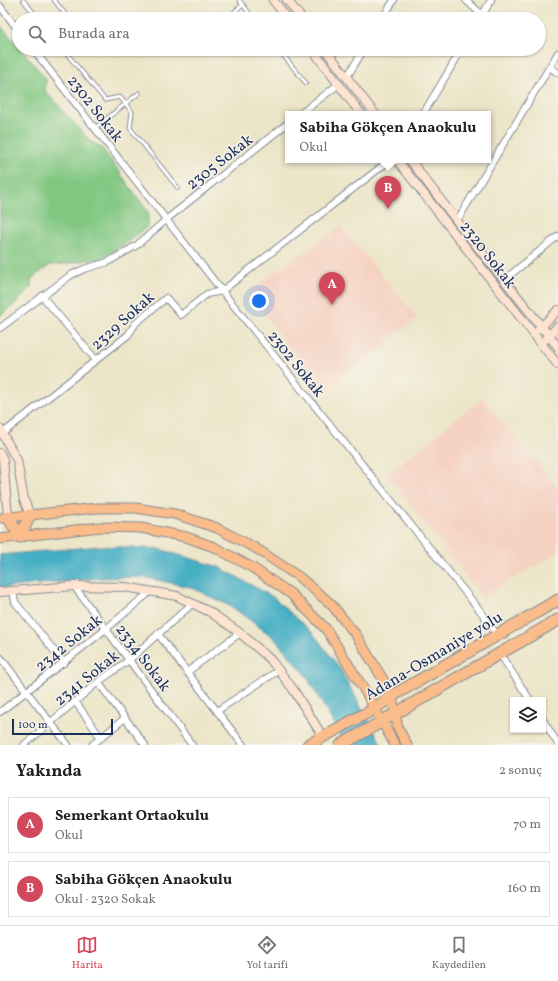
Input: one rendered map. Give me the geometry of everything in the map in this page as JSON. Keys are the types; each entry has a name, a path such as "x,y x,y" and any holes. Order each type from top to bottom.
{"highway":[{"path":"4,518 20,537 30,515"},
{"name":"Adana-Osmaniye yolu","path":"308,745 372,710 392,696 558,600"},
{"name":"Adana-Osmaniye yolu","path":"341,745 558,620"}],"main road":[{"path":"4,518 97,508 136,508 175,514 217,528 263,553 299,578 331,604 356,635 392,696 398,728 407,745"},
{"path":"0,539 100,527 141,528 186,537 214,547 253,568 291,594 326,629 362,685 372,710 395,745"}],"street":[{"path":"273,0 282,12"},
{"path":"287,0 296,12"},
{"path":"386,12 394,0"},
{"path":"466,0 477,12"},
{"path":"484,12 491,0"},
{"path":"0,6 12,22"},
{"path":"457,221 558,53"},
{"name":"2302 Sokak","path":"38,56 222,291 482,613 497,635"},
{"path":"317,56 359,111"},
{"path":"330,56 373,111"},
{"path":"347,77 360,56"},
{"path":"425,111 458,56"},
{"path":"550,67 558,73"},
{"path":"304,111 338,84"},
{"name":"2305 Sokak","path":"0,328 71,275 84,269 108,262 128,251 285,126"},
{"name":"2329 Sokak","path":"1,431 128,335 136,323 166,298 181,315 207,294 222,291 386,163"},
{"name":"2320 Sokak","path":"399,163 558,366"},
{"name":"2320 Sokak","path":"412,163 558,347"},
{"path":"504,280 558,236"},
{"path":"42,296 96,360"},
{"path":"533,333 542,327 558,310"},
{"path":"542,345 558,326"},
{"path":"1,431 17,460 24,500 30,515"},
{"path":"0,452 3,459 4,518"},
{"path":"0,592 74,586 125,586 177,596 210,612 240,633 270,659 293,690 323,737"},
{"name":"2334 Sokak","path":"74,586 192,745"},
{"path":"13,591 15,602 64,663"},
{"name":"2342 Sokak","path":"0,712 64,663 151,591"},
{"name":"2341 Sokak","path":"24,745 98,682 129,660 192,604"},
{"path":"187,672 240,633"},
{"path":"158,634 243,745"},
{"path":"500,654 528,697"},
{"path":"0,657 68,745"},
{"path":"217,711 279,670"},
{"path":"98,682 145,745"},
{"path":"75,701 101,738"},
{"path":"92,745 125,718"},
{"path":"546,725 558,744"}],"lane":[{"path":"23,0 33,12"},
{"path":"54,0 63,12"},
{"path":"239,0 248,12"},
{"path":"234,12 243,5"},
{"path":"69,56 105,100 120,97 126,104 132,112 130,128 178,188"},
{"path":"284,56 306,83"},
{"path":"95,128 139,93"}],"shaded area":[{"path":"341,226 417,318 323,392 248,292"},
{"path":"482,398 558,488 558,553 482,597 387,475"}],"green space":[{"path":"0,25 12,39 12,56 27,56 46,79 45,91 91,142 102,148 148,212 148,226 100,260 86,260 67,264 50,265 31,279 31,288 14,305 0,316"}],"water":[{"path":"101,546 159,549 219,567 273,597 312,632 339,667 382,745 346,745 305,674 273,637 232,607 190,587 143,577 99,578 0,588 0,555"}],"place":[{"name":"Sabiha Gökçen Anaokulu","path":"388,209"},
{"name":"Semerkant Ortaokulu","path":"332,305"}]}
